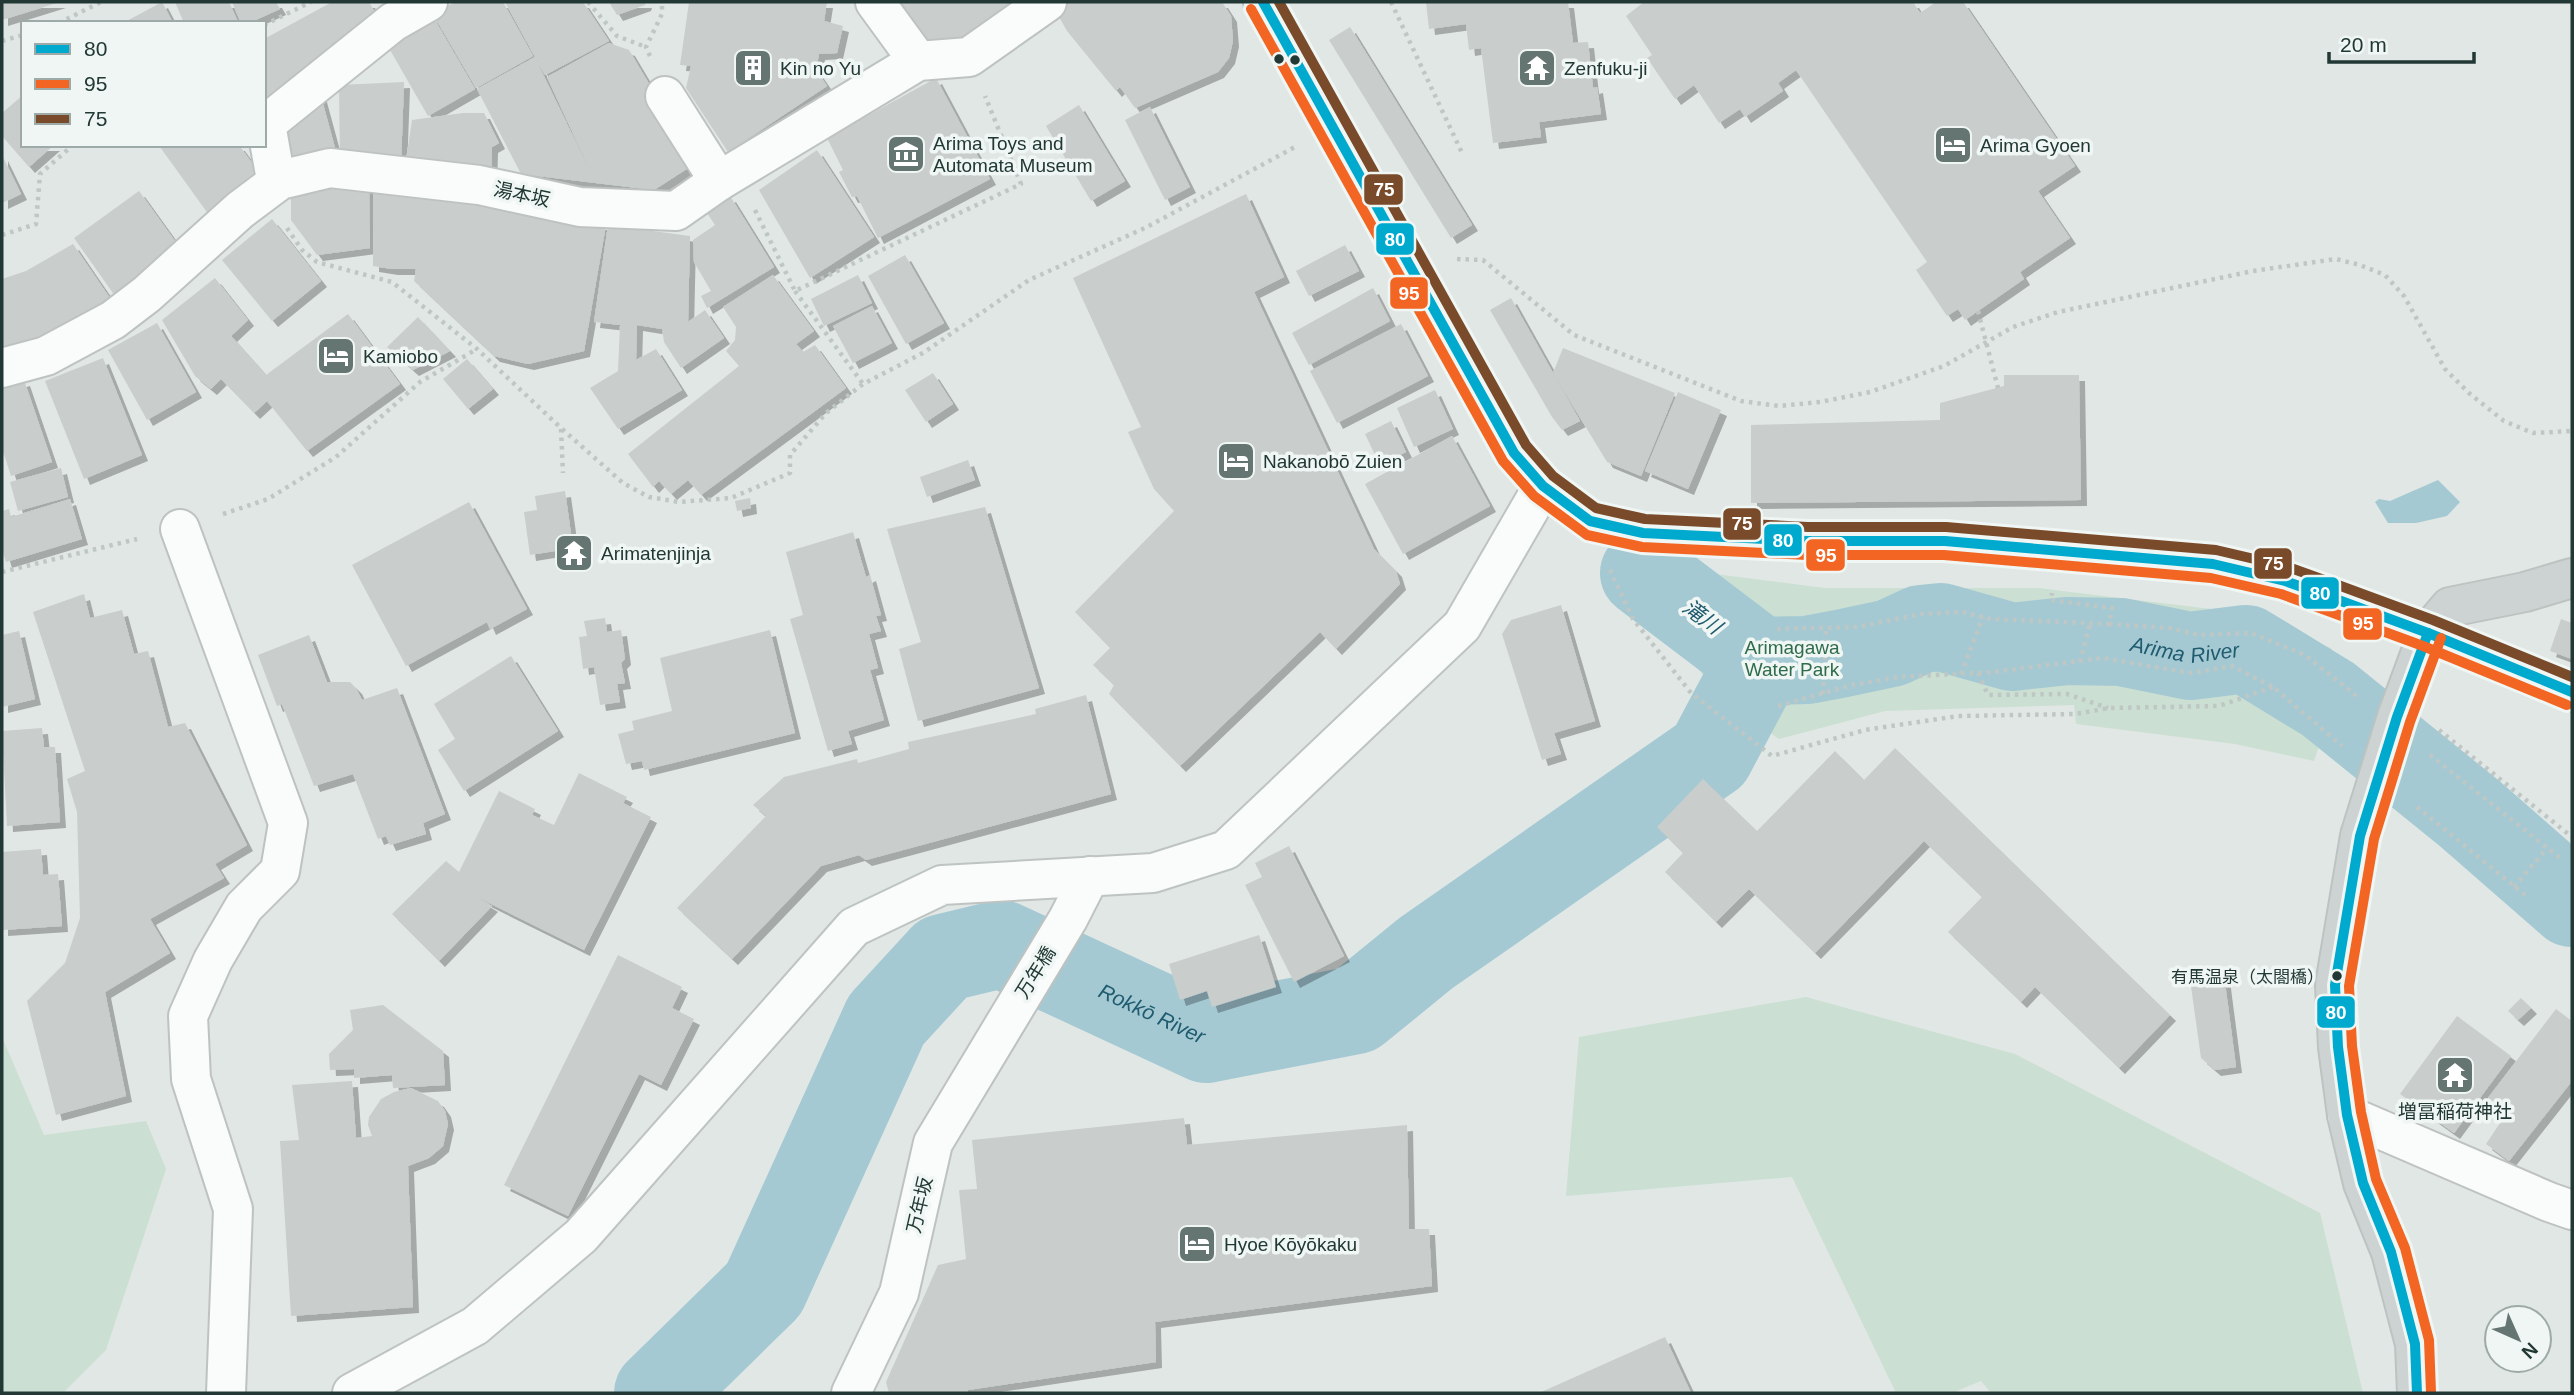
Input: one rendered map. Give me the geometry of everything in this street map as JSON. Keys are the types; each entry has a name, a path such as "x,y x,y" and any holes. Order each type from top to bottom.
{"main road":[{"path":"2417,1393 2415,1345 2391,1252 2363,1184 2347,1115 2338,1047 2335,985 2382,711 2428,633 2450,607 2525,592 2572,579"},
{"path":"2428,633 2572,692"}],"street":[{"path":"270,187 274,169 266,124 393,22 428,2"},
{"path":"875,2 918,61"},
{"path":"969,57 1047,2"},
{"path":"1263,2 1514,453 1543,486 1590,521 1643,533 1808,541 1945,541 2213,564 2285,581 2428,633"},
{"name":"湯本坂","path":"2,368 46,356 113,320 147,294 270,187 330,168 479,185 580,207 676,211 728,176 918,61 969,57"},
{"path":"665,96 728,176"},
{"path":"355,1392 475,1326 581,1236 854,927 942,886 1153,873 1226,850 1462,626 1543,486"},
{"path":"180,529 288,823 280,871 244,906 213,960 188,1017 191,1079 233,1209 226,1393"},
{"name":"万年橋","path":"1002,1025 1068,919 1090,877"},
{"name":"万年坂","path":"850,1393 899,1293 933,1143 1002,1025"},
{"path":"2347,1115 2572,1210"}],"path":[{"path":"63,21 101,2"},
{"path":"266,24 311,2"},
{"path":"588,2 617,36 646,47 662,14 662,2"},
{"path":"1391,2 1463,155"},
{"path":"2,41 21,36"},
{"path":"795,291 1021,184 969,57"},
{"path":"270,187 302,250 317,262 392,282 478,349 623,483 649,497 679,502 731,498 790,473 790,455 825,413 863,384 923,353 1030,280 1145,228 1332,127"},
{"path":"2,234 36,224 40,174 71,147"},
{"path":"728,176 795,291 863,384"},
{"path":"1406,258 1483,260 1574,335 1741,401 1779,406 1820,402 1870,392 1944,366 2013,327 2058,312 2253,271 2336,259 2385,275 2404,296 2445,369 2470,394 2504,421 2533,433 2572,431"},
{"path":"1978,311 1997,388"},
{"path":"268,499 337,457 420,382 478,349"},
{"path":"561,428 563,473"},
{"path":"1590,521 1633,619 1690,693 1772,756 1865,730 1958,716 2075,714 2109,708 2219,706 2273,687"},
{"path":"2051,600 2112,608 2109,624"},
{"path":"1777,629 1857,627 1921,614 1962,612 1983,617 2169,628 2199,635 2251,633 2305,655 2382,711"},
{"path":"1961,674 1983,617"},
{"path":"2080,662 2090,623"},
{"path":"1823,694 1826,627"},
{"path":"1778,706 1898,677 1978,673 2102,659 2191,673 2232,666 2273,687 2344,748"},
{"path":"1978,673 1988,695 2067,694 2109,708"},
{"path":"2439,729 2572,837"},
{"path":"2420,747 2560,859"},
{"path":"2408,800 2525,895"},
{"path":"2514,887 2547,848"}],"green space":[{"name":"Arimagawa Water Park","path":"1683,570 1825,588 2039,588 2236,612 2331,648 2344,672 2314,761 2235,744 2076,724 2074,705 1885,711 1779,739 1715,691 1648,602"},
{"path":"1806,997 2015,1054 2320,1213 2363,1393 1991,1393 1981,1381 1952,1393 1896,1393 1792,1177 1566,1196 1579,1037"},
{"path":"2,1037 44,1135 146,1121 166,1169 106,1350 63,1393 2,1393"}],"water":[{"path":"2438,480 2460,502 2447,516 2416,523 2388,523 2375,502 2379,499 2390,501"}],"building":[{"path":"2,2 60,2 2,20"},
{"path":"162,2 172,21 127,21"},
{"path":"175,2 229,2 238,21 183,21"},
{"path":"232,2 276,2 280,9 253,21 240,21"},
{"path":"332,2 369,2 383,26 266,100 266,38"},
{"path":"455,2 503,2 533,56 476,88 433,14"},
{"path":"505,2 583,2 609,41 545,75 536,60 593,177 547,77 609,43 629,50 696,163 654,190 521,174 477,89 535,57"},
{"path":"609,2 646,2 645,5 617,15"},
{"name":"Kin no Yu","path":"689,2 827,2 824,21 843,26 837,53 819,54 816,70 827,86 728,152 686,88 691,66 680,65"},
{"path":"893,2 1016,2 954,47 915,35"},
{"path":"1065,2 1222,2 1231,16 1233,41 1229,58 1218,72 1135,108 1120,87 1116,91 1067,31 1054,8"},
{"name":"Zenfuku-ji","path":"1426,2 1568,2 1573,43 1588,42 1593,88 1597,87 1601,114 1539,122 1541,137 1493,143 1481,48 1469,50 1466,24 1429,29"},
{"name":"Arima Gyoen","path":"1644,2 1913,2 1920,13 1936,2 1963,2 2075,166 2038,191 2070,238 2020,272 2024,279 1965,320 1958,309 1947,316 1916,270 1927,262 1796,70 1778,83 1783,91 1745,117 1740,109 1719,123 1694,85 1675,99 1647,58 1652,55 1626,16"},
{"path":"432,15 475,89 428,116 386,43"},
{"path":"1350,27 1472,225 1451,238 1329,40"},
{"name":"Arima Toys and Automata Museum","path":"936,78 990,179 878,238 857,196 852,197 839,172 843,170 827,138"},
{"path":"404,82 401,164 340,164 339,85"},
{"path":"319,89 338,159 284,171 274,123"},
{"path":"21,97 21,147 52,147 29,167 2,136 2,113"},
{"path":"1079,105 1125,181 1091,201 1046,126"},
{"path":"1150,107 1190,187 1165,200 1125,120"},
{"path":"484,113 499,143 492,147 491,182 405,167 412,120"},
{"path":"160,147 240,147 262,177 209,215"},
{"path":"817,150 874,237 810,278 759,190"},
{"path":"2,155 21,194 2,203"},
{"path":"369,179 370,248 317,255 291,220 291,188"},
{"path":"373,181 606,225 584,351 528,364 494,356 414,281 416,269 373,266"},
{"path":"139,191 185,255 120,303 74,238"},
{"name":"Nakanobō Zuien","path":"1246,194 1284,277 1254,292 1374,549 1396,571 1400,584 1336,649 1320,632 1180,766 1109,694 1114,685 1093,665 1110,648 1075,612 1174,511 1154,489 1128,432 1141,427 1073,278"},
{"path":"730,196 774,267 707,308 701,296 711,291 694,262 693,240 715,225 705,210"},
{"path":"272,219 321,281 272,321 222,260"},
{"path":"608,225 690,236 688,322 705,310 724,338 681,368 664,342 662,329 637,325 636,360 656,349 682,390 618,429 590,388 618,371 620,325 594,322"},
{"path":"73,244 114,304 66,333 2,354 2,279 26,271"},
{"path":"1345,245 1359,271 1309,296 1296,271"},
{"path":"905,255 944,323 906,344 868,276"},
{"path":"773,275 814,331 796,344 803,352 815,345 846,388 701,495 688,480 671,494 659,481 653,487 628,454 739,366 726,351 735,340 736,327 723,307"},
{"path":"858,275 872,303 824,326 811,299"},
{"name":"Kamiobo","path":"215,278 248,320 231,336 266,375 348,314 400,384 307,451 267,401 254,413 221,379 211,389 195,376 162,320"},
{"path":"1373,288 1390,321 1309,365 1292,333"},
{"path":"1511,298 1580,421 1562,430 1490,310"},
{"path":"872,306 892,343 853,363 833,326"},
{"path":"418,317 450,351 413,370 387,347"},
{"path":"157,323 196,392 147,420 108,350"},
{"path":"1401,324 1428,376 1337,423 1310,371"},
{"path":"1563,348 1675,393 1641,476 1607,462 1553,373"},
{"path":"103,358 142,455 84,479 45,381"},
{"path":"467,359 493,389 468,409 443,379"},
{"path":"933,373 953,404 926,422 905,390"},
{"path":"2004,375 2079,375 2081,500 1751,503 1751,425 1940,420 1940,403 2004,386"},
{"path":"24,380 52,462 11,476 2,448 2,387"},
{"path":"1435,390 1453,429 1414,447 1397,408"},
{"path":"1678,392 1721,410 1688,489 1645,471"},
{"path":"1391,421 1406,452 1380,465 1365,434"},
{"path":"1452,436 1490,506 1403,554 1365,484"},
{"path":"968,460 975,480 927,497 920,477"},
{"path":"61,468 68,497 18,511 10,482"},
{"path":"565,491 573,548 530,555 524,512 537,510 535,496"},
{"path":"750,498 751,508 737,511 735,501"},
{"path":"70,499 82,539 6,562 2,549 2,511 9,509 11,517"},
{"path":"469,502 527,609 490,629 487,622 406,666 352,565"},
{"path":"985,507 1039,688 918,721 899,649 921,642 887,529"},
{"path":"853,532 866,577 870,575 881,615 876,616 881,631 869,634 878,668 870,670 884,720 848,731 852,744 828,751 790,619 803,615 786,552"},
{"path":"84,594 90,618 122,610 134,654 148,651 168,727 185,723 247,845 215,864 224,878 150,919 170,953 105,992 126,1096 56,1115 27,1001 65,963 80,918 77,812 67,779 85,771 33,612"},
{"path":"1561,605 1595,721 1554,733 1561,754 1542,760 1502,634 1511,620"},
{"path":"605,618 607,632 621,630 625,659 621,663 625,683 617,684 620,702 600,705 594,667 583,669 579,637 587,636 584,621"},
{"path":"2561,619 2572,623 2572,659 2550,651"},
{"path":"770,630 795,733 644,770 642,761 626,764 618,734 634,730 632,721 672,711 660,658"},
{"path":"19,631 35,699 2,707 2,635"},
{"path":"309,635 327,682 350,682 362,700 397,688 445,814 423,823 426,834 390,845 386,836 378,839 353,774 314,786 282,704 277,706 258,655"},
{"path":"511,656 558,731 464,791 438,750 455,739 434,704"},
{"path":"1086,695 1111,794 866,860 859,855 821,866 732,959 677,908 766,816 753,805 784,777 857,759 858,763 909,749 908,742 1036,714 1035,709"},
{"path":"42,728 44,747 55,747 60,822 7,826 2,731"},
{"path":"1895,748 2170,1015 2119,1068 2035,987 2021,1002 1948,932 1982,897 1924,841 1815,953 1749,889 1716,922 1665,872 1683,853 1657,827 1703,779 1757,831 1835,751 1864,780"},
{"path":"579,773 627,797 623,803 651,817 584,950 477,897 492,906 439,961 392,914 446,861 459,872 499,791 535,809 532,815 554,825"},
{"path":"1289,846 1344,956 1294,982 1245,885 1262,877 1255,863"},
{"path":"41,849 43,875 58,874 62,926 2,930 2,852"},
{"path":"1259,935 1276,987 1212,1007 1207,991 1180,1000 1169,964"},
{"path":"618,955 682,987 672,1008 694,1019 661,1085 639,1074 568,1216 504,1185"},
{"path":"2224,975 2236,1067 2215,1070 2201,1058 2190,979"},
{"path":"2521,998 2531,1008 2518,1020 2508,1011"},
{"path":"383,1005 443,1051 445,1085 393,1088 392,1075 354,1078 354,1069 330,1070 329,1054 353,1030 350,1010"},
{"path":"2556,1009 2572,1021 2572,1081 2509,1161 2486,1144 2508,1111 2488,1098"},
{"name":"増冨稲荷神社","path":"2457,1016 2511,1056 2454,1133 2400,1094"},
{"path":"352,1081 356,1138 372,1136 368,1125 369,1117 381,1099 394,1092 411,1088 438,1101 445,1111 448,1124 443,1146 429,1158 408,1166 413,1307 291,1316 280,1141 299,1140 292,1085"},
{"name":"Hyoe Kōyōkaku","path":"1184,1118 1187,1145 1407,1125 1409,1229 1429,1229 1432,1286 1155,1322 1156,1362 968,1390 968,1393 889,1393 886,1382 938,1265 966,1259 959,1190 977,1189 972,1140"},
{"path":"1665,1337 1691,1393 1539,1393"}],"waterway":[{"name":"滝川","path":"1644,573 1760,661"},
{"name":"Arima River","path":"1760,661 1807,660 1839,654 1891,643 1921,629 1941,627 2012,647 2067,641 2121,642 2190,656 2246,649 2328,699 2469,813 2572,903"},
{"name":"Rokkō River","path":"658,1393 764,1289 886,1020 943,958 1001,944 1206,1039 1356,1010 1426,953 1710,755 1760,661"}],"transit line":[{"name":"80","path":"1263,2 1514,453 1543,486 1590,521 1643,533 1808,541 1945,541 2213,564 2285,581 2333,598 2428,633 2572,692"},
{"name":"75","path":"1279,2 1526,445 1553,476 1596,508 1645,519 1808,527 1946,527 2216,550 2288,567 2433,620 2572,677"},
{"name":"95","path":"1251,9 1503,461 1534,496 1587,535 1642,547 1807,555 1944,555 2211,578 2281,594 2423,646 2567,705"},
{"name":"80","path":"2417,1393 2415,1344 2391,1252 2363,1183 2347,1115 2338,1047 2335,985 2360,836 2397,717 2428,633"},
{"name":"95","path":"2431,1392 2429,1340 2405,1248 2376,1179 2361,1112 2352,1046 2349,986 2374,839 2410,722 2441,638"}],"place":[{"name":"Kin no Yu","path":"753,68"},
{"name":"Zenfuku-ji","path":"1537,68"},
{"name":"Arima Gyoen","path":"1953,145"},
{"name":"Arima Toys and Automata Museum","path":"906,154"},
{"name":"Kamiobo","path":"336,356"},
{"name":"Nakanobō Zuien","path":"1236,461"},
{"name":"Arimatenjinja","path":"574,553"},
{"name":"有馬温泉（太閤橋）","path":"2337,976"},
{"name":"増冨稲荷神社","path":"2455,1075"},
{"name":"Hyoe Kōyōkaku","path":"1197,1244"}]}
